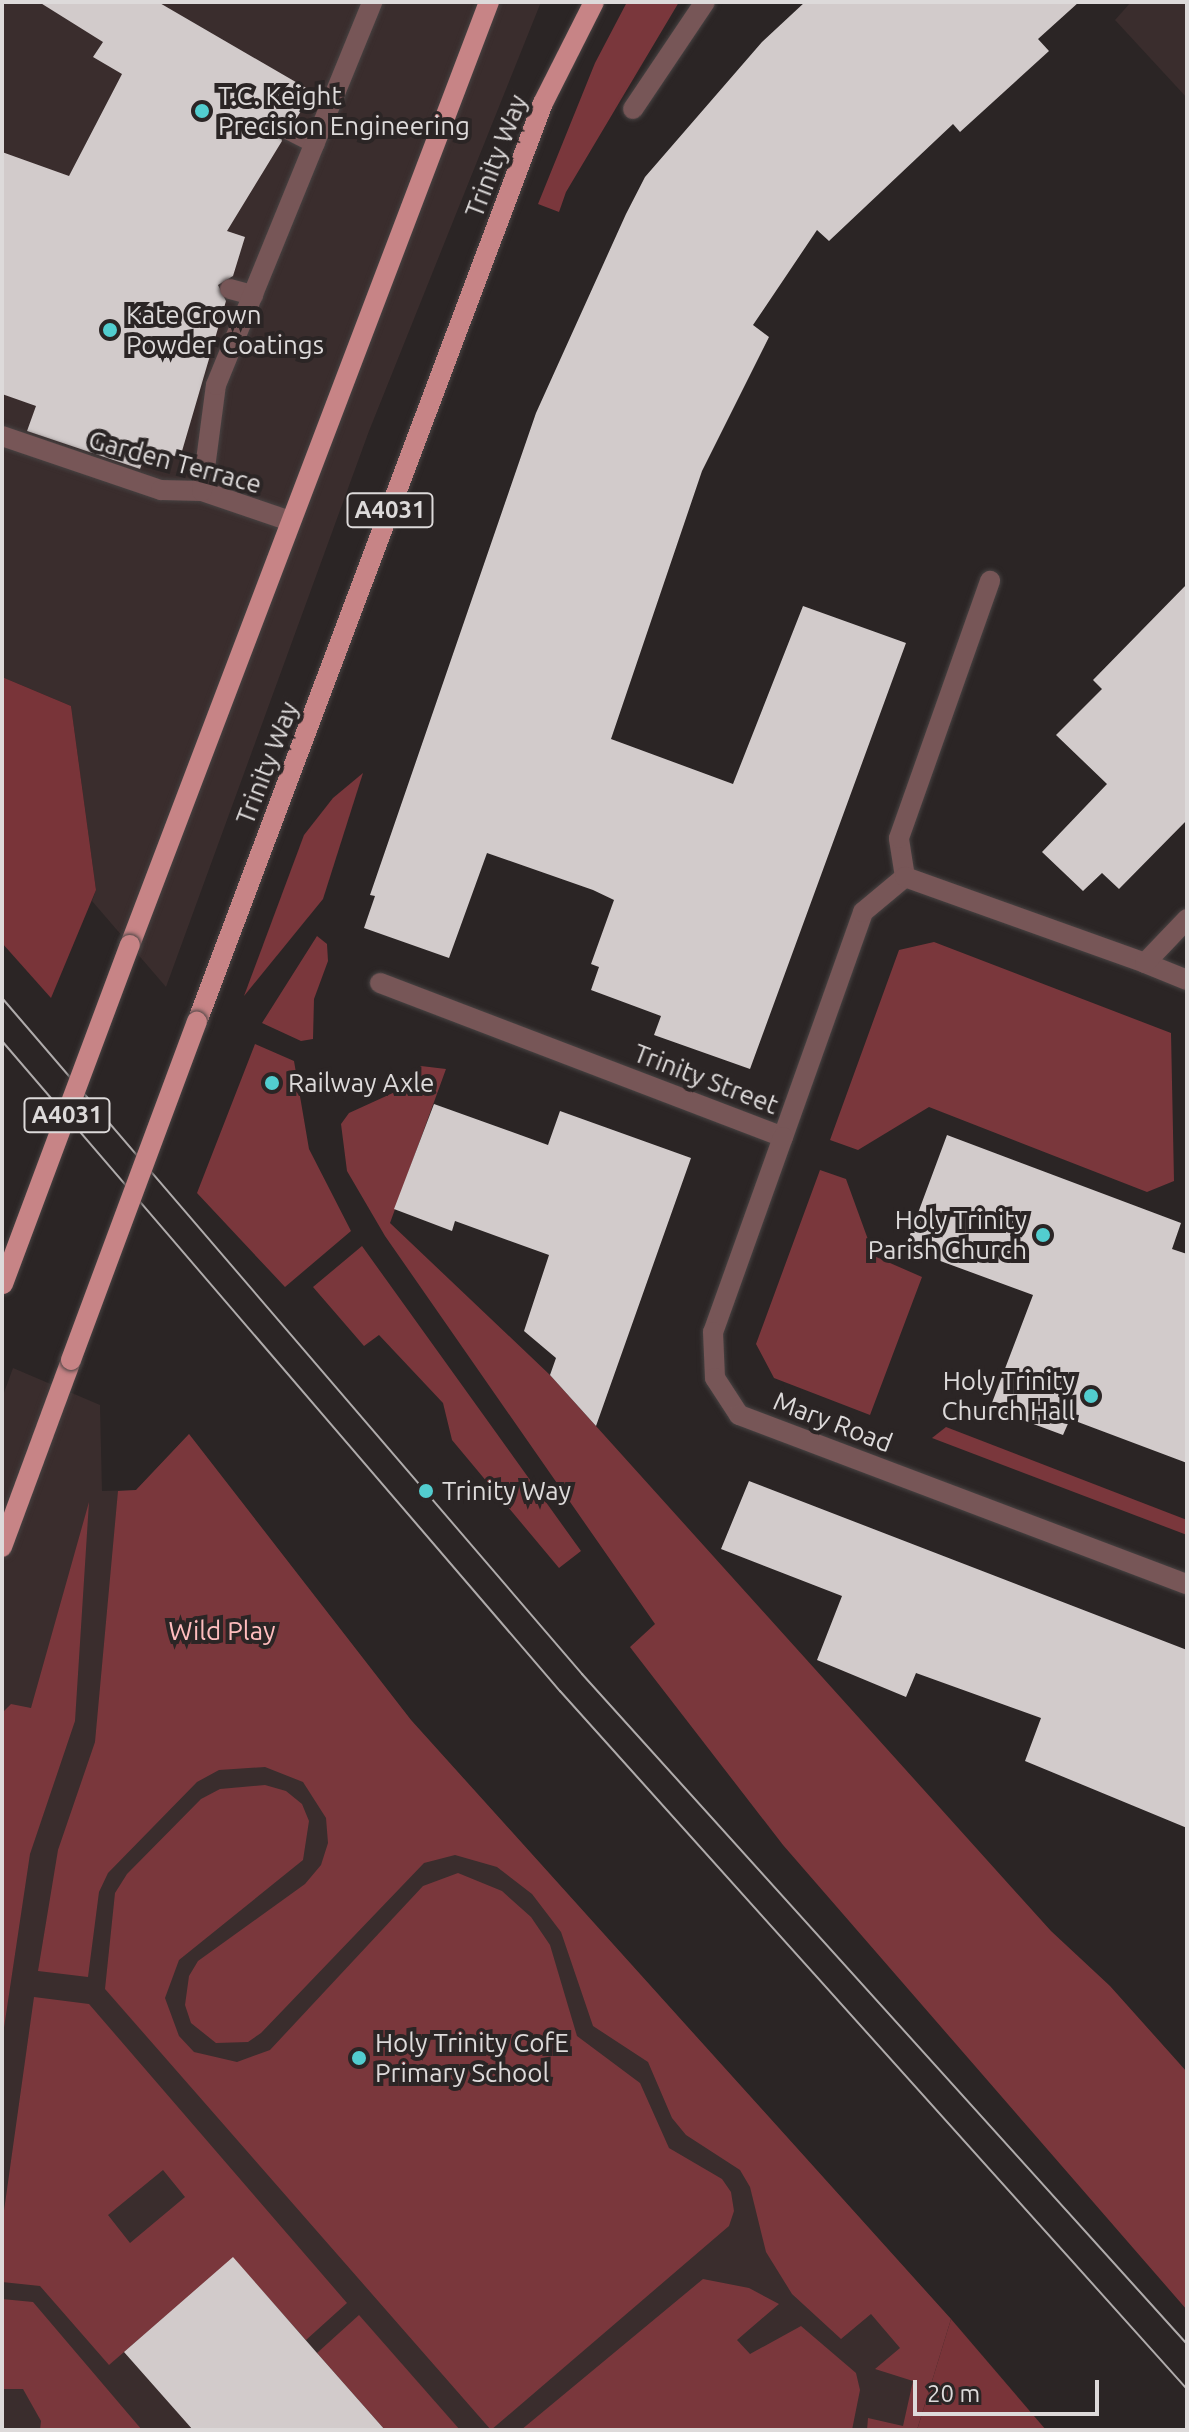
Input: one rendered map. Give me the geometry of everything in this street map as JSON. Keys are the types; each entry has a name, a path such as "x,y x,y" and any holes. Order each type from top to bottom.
{"main road":[{"name":"A4031","path":"3,1286 489,2"},
{"name":"Trinity Way","path":"2,1547 543,103 594,2"}],"street":[{"path":"202,491 216,385 372,2"},
{"path":"633,109 705,2"},
{"path":"289,130 315,143"},
{"path":"230,289 253,295"},
{"name":"Garden Terrace","path":"2,436 161,490 202,491 290,521"},
{"path":"990,581 899,838 905,877 1187,980"},
{"name":"Trinity Street","path":"380,983 783,1137 863,912 905,877"},
{"path":"1145,963 1187,919"},
{"name":"Mary Road","path":"783,1137 713,1332 715,1378 739,1415 1187,1584"}],"shaded area":[{"path":"2,2 541,2 369,431 166,987 92,901 96,890 71,706 2,677"},
{"path":"1131,2 1187,2 1187,98 1115,20"},
{"path":"2,677 71,706 96,890 51,998 2,943"},
{"name":"Holy Trinity CofE Primary School","path":"13,1368 100,1405 102,1491 136,1490 189,1434 411,1720 951,2319 917,2430 2,2430 2,1398"},
{"path":"951,2319 1046,2430 917,2430"}],"green space":[{"path":"627,2 679,2 566,192 559,212 538,204 595,63"},
{"path":"363,773 323,899 244,996 304,835 333,798"},
{"path":"317,936 327,944 328,961 314,999 313,1039 301,1041 262,1023"},
{"path":"934,942 1171,1033 1174,1181 1147,1192 929,1107 858,1150 830,1140 899,950"},
{"path":"255,1044 294,1061 309,1149 351,1231 285,1287 197,1193"},
{"path":"421,1066 446,1069 390,1223 550,1375 1051,1931 1110,1986 1187,2072 1187,2310 783,1845 630,1647 655,1624 385,1236 347,1171 341,1124 349,1113 395,1092"},
{"path":"820,1170 846,1179 874,1256 922,1277 870,1415 774,1378 756,1344"},
{"path":"362,1246 581,1551 559,1568 452,1440 443,1403 379,1335 364,1346 313,1287"},
{"path":"946,1427 1187,1520 1187,1535 932,1438"},
{"name":"Wild Play","path":"189,1434 411,1720 951,2319 917,2430 867,2430 868,2418 903,2426 913,2381 875,2369 900,2348 871,2314 841,2339 792,2294 766,2252 750,2187 740,2170 686,2135 672,2118 648,2062 593,2026 561,1932 532,1894 497,1867 455,1855 424,1863 261,2033 248,2042 216,2043 191,2023 185,2005 189,1976 198,1961 305,1884 321,1865 328,1843 326,1818 303,1782 265,1767 219,1770 197,1782 108,1873 99,1892 88,1977 38,1971 58,1850 95,1742 118,1491 136,1490"},
{"path":"89,1502 75,1721 30,1854 2,2041 2,1713 11,1704 31,1708"},
{"path":"265,1785 286,1791 302,1804 309,1821 303,1860 179,1960 165,1998 179,2036 194,2052 237,2062 270,2050 423,1886 458,1873 502,1891 531,1917 550,1945 577,2036 640,2083 669,2148 722,2179 731,2192 734,2211 729,2226 491,2430 105,1989 115,1893 127,1874 201,1799 220,1789"},
{"path":"34,1997 89,2004 347,2303 306,2340 233,2258 109,2365 40,2286 2,2282 2,2225","holes":["163,2170 185,2197 130,2243 108,2215"]},
{"path":"703,2279 749,2288 779,2304 737,2340 750,2354 801,2326 856,2373 860,2390 852,2430 521,2430"},
{"path":"2,2299 33,2302 142,2430 40,2430 41,2421 23,2389 2,2389"},
{"path":"359,2315 460,2430 385,2430 317,2353"}],"building":[{"name":"Kate Crown Powder Coatings","path":"39,2 158,2 313,92 296,119 278,124 282,141 227,231 245,237 233,276 218,285 226,301 180,458 148,447 140,469 27,431 36,406 2,394 2,152 69,176 122,74 93,57 103,42"},
{"path":"805,2 1079,2 1038,39 1049,51 960,132 953,124 829,241 817,230 753,325 769,337 702,471 611,739 733,784 803,606 906,643 750,1069 654,1035 661,1016 591,990 599,967 591,964 614,900 593,890 487,853 449,958 364,928 375,896 370,895 536,413 626,214 645,177 762,42"},
{"path":"1187,584 1187,820 1119,889 1102,873 1083,891 1042,852 1107,784 1056,735 1102,689 1093,680"},
{"path":"434,1104 548,1145 560,1111 691,1158 596,1426 550,1375 556,1358 524,1331 549,1255 455,1221 452,1231 394,1209"},
{"name":"Holy Trinity Parish Church","path":"947,1135 1181,1223 1172,1249 1187,1254 1187,1463 1070,1419 1063,1435 990,1408 1033,1295 905,1248"},
{"path":"749,1481 1187,1650 1187,1828 1025,1761 1041,1718 916,1673 906,1697 817,1660 842,1596 721,1549"},
{"path":"233,2257 385,2430 193,2430 124,2352"}],"tram line":[{"path":"2,998 582,1674 1187,2344"},
{"path":"2,1041 560,1691 1187,2389"}],"place":[{"name":"T.C. Keight Precision Engineering","path":"202,111"},
{"name":"Kate Crown Powder Coatings","path":"110,330"},
{"name":"Railway Axle","path":"272,1083"},
{"name":"Holy Trinity Parish Church","path":"1043,1235"},
{"name":"Holy Trinity Church Hall","path":"1091,1396"},
{"name":"Trinity Way","path":"426,1491"},
{"name":"Holy Trinity CofE Primary School","path":"359,2058"}]}
